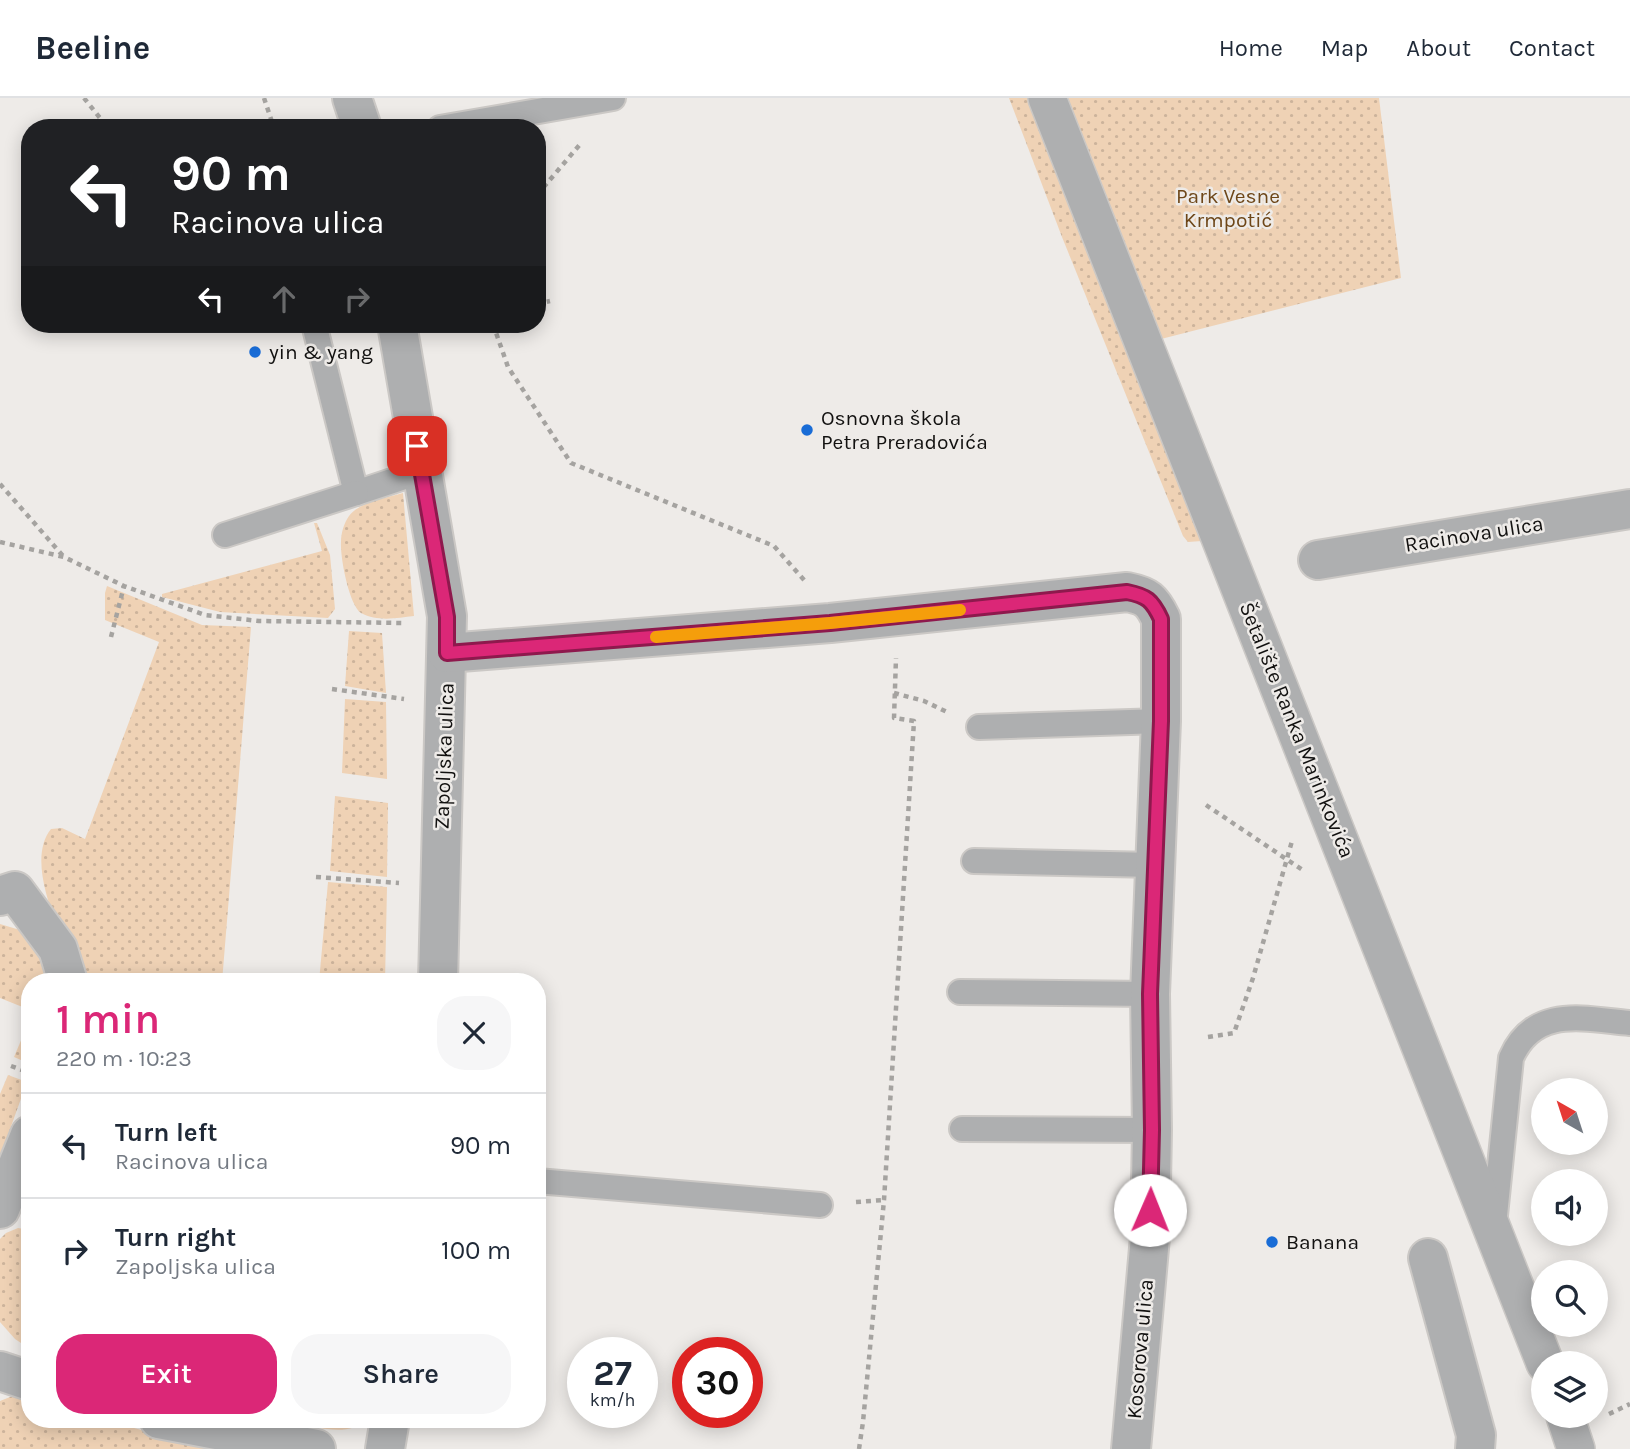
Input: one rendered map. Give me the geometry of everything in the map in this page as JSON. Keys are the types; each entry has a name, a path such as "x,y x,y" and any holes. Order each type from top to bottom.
{"street":[{"path":"352,98 359,119"},
{"name":"Šetalište Ranka Marinkovića","path":"1048,98 1540,1351"},
{"name":"Zapoljska ulica","path":"399,333 447,617 438,973"},
{"name":"Racinova ulica","path":"1318,560 1630,509"},
{"name":"Kosorova ulica","path":"830,623 1127,592 1145,596 1156,608 1161,619 1161,721 1150,994 1150,1237 1131,1449"},
{"path":"447,653 830,623"},
{"path":"0,897 15,891 58,949 65,973"},
{"path":"0,1209 21,1157"},
{"path":"1427,1258 1476,1435 1475,1449"},
{"path":"0,1371 21,1378"},
{"path":"206,1428 316,1449"},
{"path":"385,1449 388,1428"},
{"path":"1569,1428 1576,1449"}],"lane":[{"path":"492,119 613,98"},
{"path":"315,333 356,492"},
{"path":"225,535 422,471"},
{"path":"979,727 1161,721"},
{"path":"974,861 1155,865"},
{"path":"960,992 1150,994"},
{"path":"1494,1229 1511,1058 1517,1044 1544,1022 1571,1017 1630,1023"},
{"path":"962,1129 1152,1130"},
{"path":"546,1182 820,1205"}],"path":[{"path":"84,98 101,119"},
{"path":"264,98 271,119"},
{"path":"546,184 586,137"},
{"path":"546,302 550,301"},
{"path":"496,333 508,367 570,463 774,546 804,580 830,623"},
{"path":"0,484 65,557"},
{"path":"0,542 65,557 124,586 205,615 259,621 415,623"},
{"path":"111,637 124,586"},
{"path":"859,1449 884,1200 914,721 894,718 896,653"},
{"path":"332,689 446,705"},
{"path":"894,692 924,701 979,727"},
{"path":"1206,804 1307,873"},
{"path":"1208,1037 1234,1033 1253,978 1293,837"},
{"path":"316,877 441,886"},
{"path":"11,1066 21,1070"}],"green space":[{"path":"1009,98 1031,98 1202,541 1188,542 1183,536"},
{"name":"Park Vesne Krmpotić","path":"1065,98 1379,98 1401,278 1161,339"},
{"path":"403,493 414,616 374,618 361,613 353,601 342,558 342,532 349,516 359,507"},
{"path":"314,523 317,523 330,555 335,609 328,618 220,612 162,597 162,594 322,551"},
{"path":"107,586 202,625 251,627 223,973 77,973 50,905 41,863 43,844 51,829 62,828 85,839 159,642 105,620"},
{"path":"349,631 382,633 386,693 345,686"},
{"path":"345,699 386,702 387,779 342,773"},
{"path":"335,796 388,803 387,877 330,871"},
{"path":"328,882 387,887 385,973 320,973"},
{"path":"0,924 20,930 30,937 49,973 21,973 21,1006 0,998"},
{"path":"21,1040 21,1060 14,1057"},
{"path":"8,1075 21,1080 21,1099 0,1157 0,1094"},
{"path":"21,1228 21,1343 0,1322 0,1239 6,1233"},
{"path":"21,1395 21,1428 134,1428 220,1449 0,1449 0,1401"},
{"path":"318,1428 351,1428 342,1430"}],"slow traffic":[{"path":"656,637 960,610"}],"place":[{"name":"yin & yang","path":"255,352"},
{"name":"Osnovna škola Petra Preradovića","path":"807,430"},
{"name":"Banana","path":"1272,1242"}],"route":[{"path":"417,446 447,617 447,653 830,623 1127,592 1145,596 1156,608 1161,619 1161,721 1150,994 1150,1210"}]}
